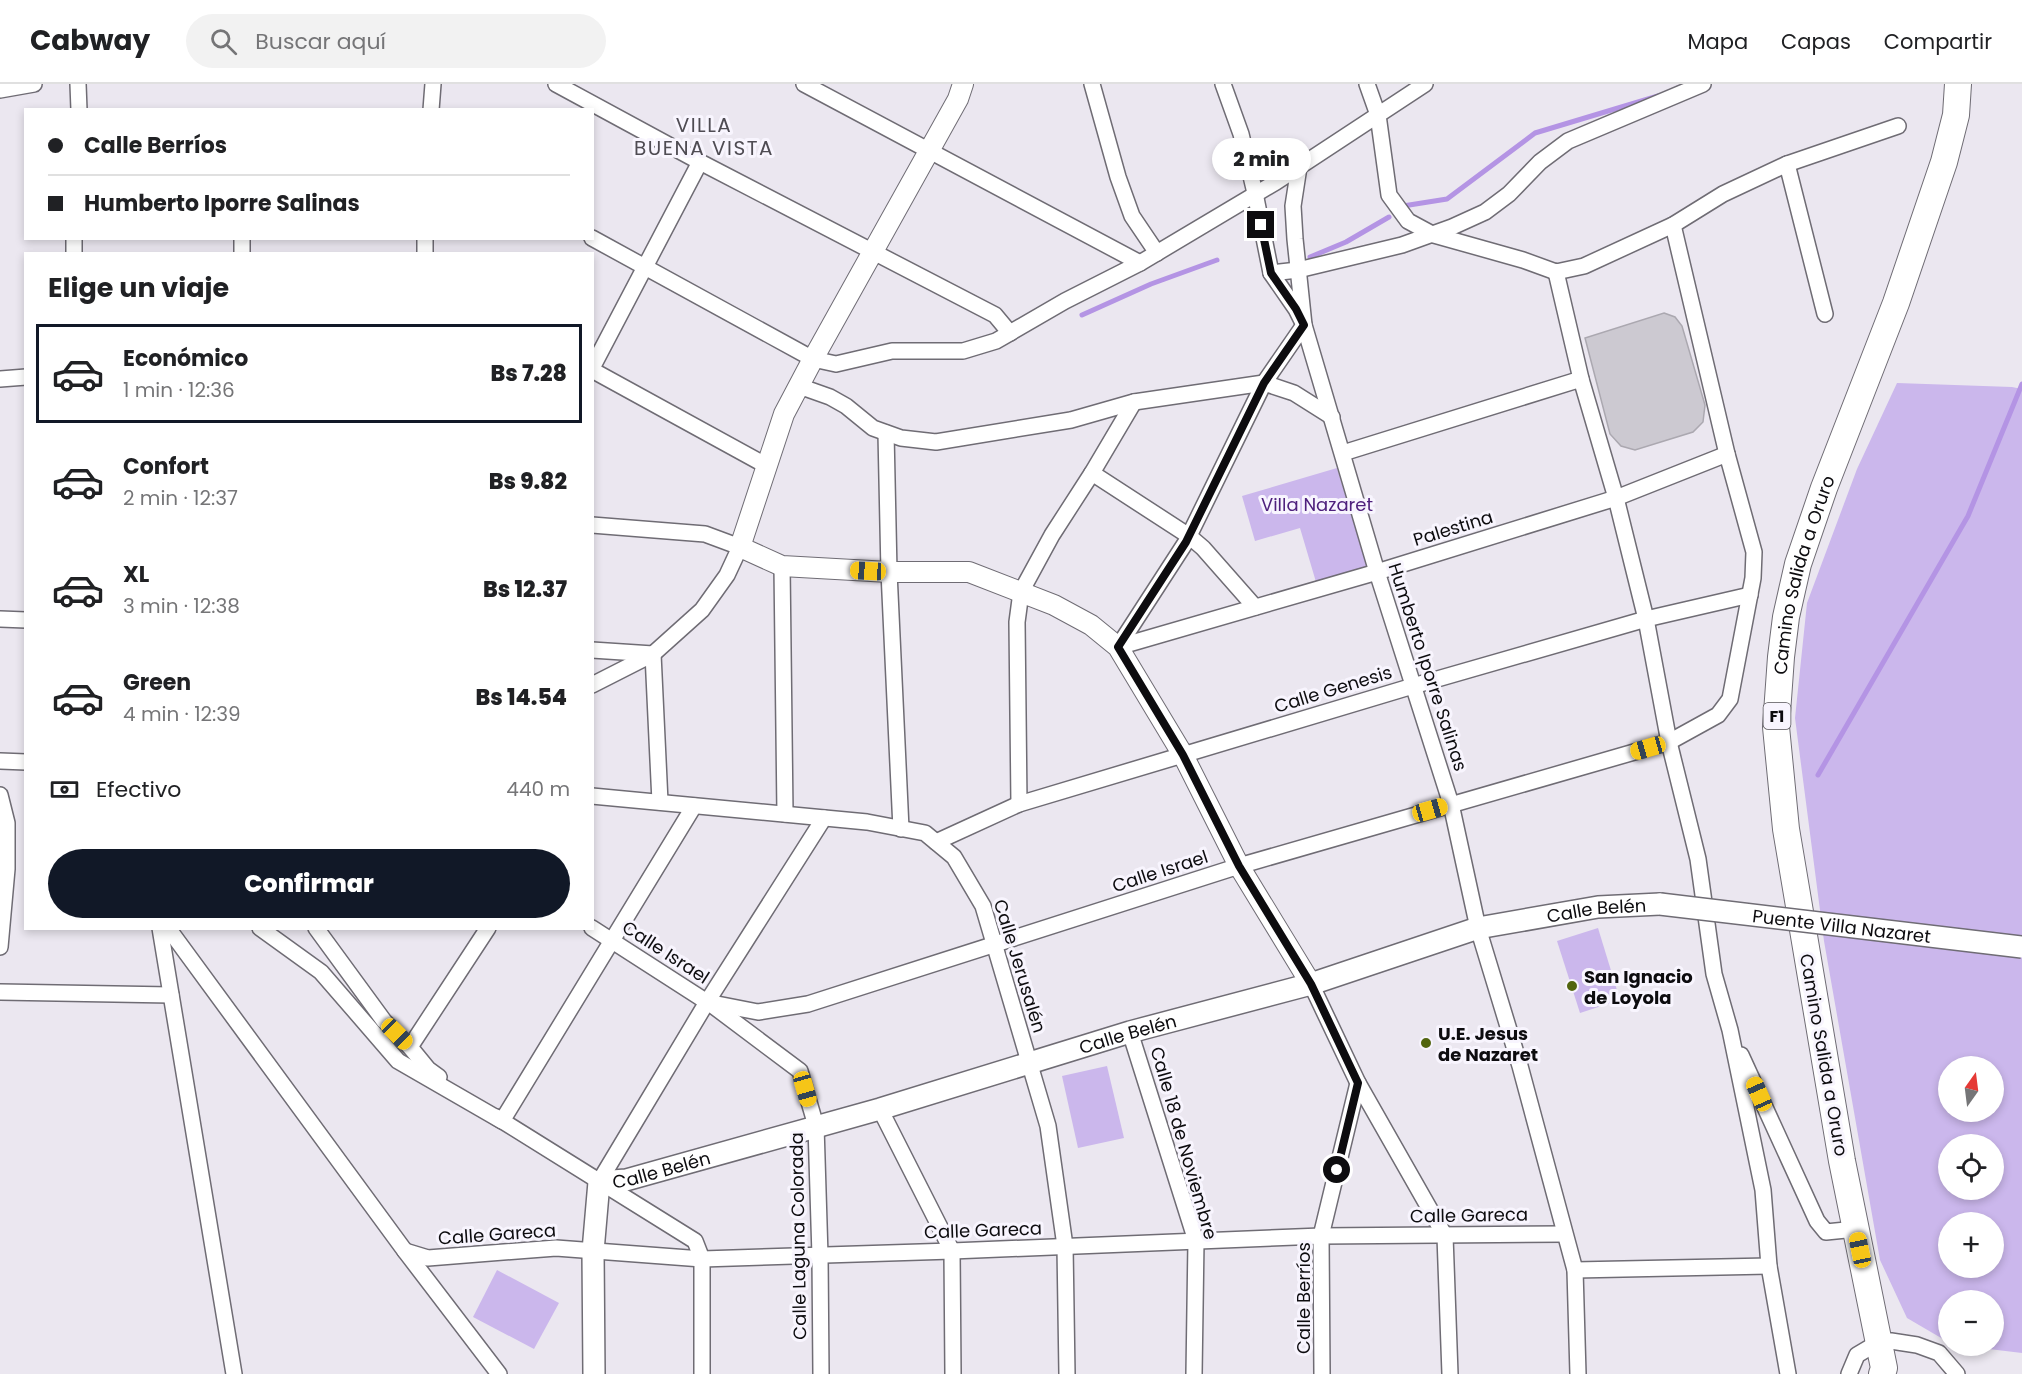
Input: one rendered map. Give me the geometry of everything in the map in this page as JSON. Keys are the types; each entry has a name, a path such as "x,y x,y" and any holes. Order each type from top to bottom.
{"highway":[{"name":"Camino Salida a Oruro","path":"1885,1372 1842,1161 1786,829 1776,727 1786,617 1798,564 1824,488 1896,303 1944,162 1956,115 1958,84"}],"main road":[{"name":"Calle Belén","path":"599,1182 626,1180 880,1109 1130,1032 1311,984 1478,928 1598,908 1660,904"},
{"name":"Puente Villa Nazaret","path":"1660,904 2022,947"},
{"path":"594,1374 593,1251 599,1182"}],"street":[{"path":"0,90 34,84"},
{"path":"78,84 79,108"},
{"path":"431,108 433,84"},
{"path":"556,84 700,162 995,315 1010,333"},
{"path":"804,84 1140,263"},
{"path":"594,684 653,654 702,610 727,575 740,548 784,414 958,99 963,84"},
{"path":"1092,84 1118,177 1132,216 1157,253"},
{"name":"Humberto Iporre Salinas","path":"1223,84 1241,134 1256,193 1271,273 1296,309 1304,325 1377,572 1451,804 1478,928 1520,1066 1563,1234 1575,1270 1578,1374"},
{"path":"1367,84 1378,115 1389,195 1408,221 1432,234 1557,272 1584,266 1673,225 1723,194 1787,164 1898,126"},
{"path":"594,239 813,359 836,364 892,351 963,351 996,341 1065,301 1140,263 1299,167 1425,84"},
{"path":"1271,273 1298,270 1402,245 1485,212 1509,194 1540,162 1568,141 1703,84"},
{"path":"700,162 646,266 595,374 766,466"},
{"path":"1787,164 1825,314"},
{"path":"1118,647 1189,536 1264,383 1304,325 1293,206 1299,167"},
{"name":"Calle Israel","path":"594,929 707,1002 759,1012 808,1004 1239,866 1670,742 1718,715 1730,699 1753,579 1754,552 1727,454 1673,225"},
{"path":"1557,272 1581,380 1616,498 1647,619 1670,742 1698,859 1714,974 1730,1030 1763,1190 1769,1266 1788,1374"},
{"path":"0,379 24,377"},
{"path":"1343,453 1581,380"},
{"path":"799,386 830,397 846,406 873,428 901,438 936,442 1071,420 1134,402 1264,383 1294,393 1332,417"},
{"path":"1019,804 1017,622 1021,592 1052,535 1134,402"},
{"path":"886,433 889,572 901,829"},
{"name":"Palestina","path":"1118,647 1377,572 1616,498 1727,454"},
{"path":"1092,473 1189,536 1203,548 1255,607"},
{"path":"594,525 705,534 782,566 889,572 969,572 1054,605 1091,625 1118,647 1183,755 1239,866 1311,984 1358,1083 1445,1236 1450,1374"},
{"path":"782,566 785,814"},
{"name":"Calle Genesis","path":"936,842 1019,804 1413,686 1647,619 1750,595"},
{"path":"0,619 24,620"},
{"path":"594,650 653,654"},
{"path":"653,654 660,802"},
{"path":"0,761 24,762"},
{"path":"0,795 7,823 7,858 0,946"},
{"name":"Calle Jerusalén","path":"594,796 867,822 924,833 954,857 983,906 1048,1126 1065,1246 1067,1374"},
{"path":"502,1121 694,806"},
{"path":"599,1182 707,1002 824,818"},
{"path":"160,930 234,1374"},
{"path":"169,930 405,1251 499,1374"},
{"path":"263,930 321,972 398,1061 502,1121 694,1241 702,1259 702,1374"},
{"path":"410,1047 487,930"},
{"path":"325,933 384,1021 428,1069 502,1121"},
{"path":"0,992 171,995"},
{"name":"Calle Laguna Colorada","path":"707,1002 800,1071 816,1126 821,1374"},
{"path":"1730,1030 1817,1221 1826,1232 1856,1229"},
{"name":"Calle 18 de Noviembre","path":"1130,1032 1196,1241 1194,1374"},
{"name":"Calle Berríos","path":"1322,1374 1321,1236 1358,1083"},
{"path":"880,1109 952,1251 953,1374"},
{"name":"Calle Gareca","path":"405,1251 428,1258 556,1248 702,1259 1321,1236 1563,1234"},
{"path":"1575,1270 1769,1266"},
{"path":"1849,1374 1857,1355 1879,1341 1917,1345 1939,1353 1957,1374"}],"green space":[{"path":"1897,383 2022,389 2022,1353 2004,1351 2004,1290 1938,1290 1938,1336 1907,1318 1880,1260 1824,941 1795,718 1807,603 1857,469"},
{"name":"Villa Nazaret","path":"1337,468 1367,567 1316,582 1300,528 1255,541 1242,496"},
{"path":"1598,928 1620,1000 1580,1013 1557,941"},
{"path":"1107,1066 1124,1138 1078,1148 1062,1076"},
{"path":"497,1270 559,1303 534,1349 473,1317"}],"building":[{"path":"1664,313 1675,317 1682,326 1705,405 1703,422 1693,432 1635,450 1621,446 1610,434 1585,338"}],"waterway":[{"path":"1403,206 1447,199 1535,133 1658,96"},
{"path":"1310,257 1346,242 1389,217"},
{"path":"1082,315 1151,284 1217,260"},
{"path":"1818,775 1968,516 2022,384"}],"place":[{"name":"San Ignacio de Loyola","path":"1572,986"},
{"name":"U.E. Jesus de Nazaret","path":"1426,1043"}],"district":[{"name":"VILLA BUENA VISTA","path":"704,136"}],"route":[{"path":"1261,225 1271,273 1296,309 1304,325 1264,383 1186,542 1118,647 1183,755 1239,866 1311,984 1358,1083 1337,1170"}]}
